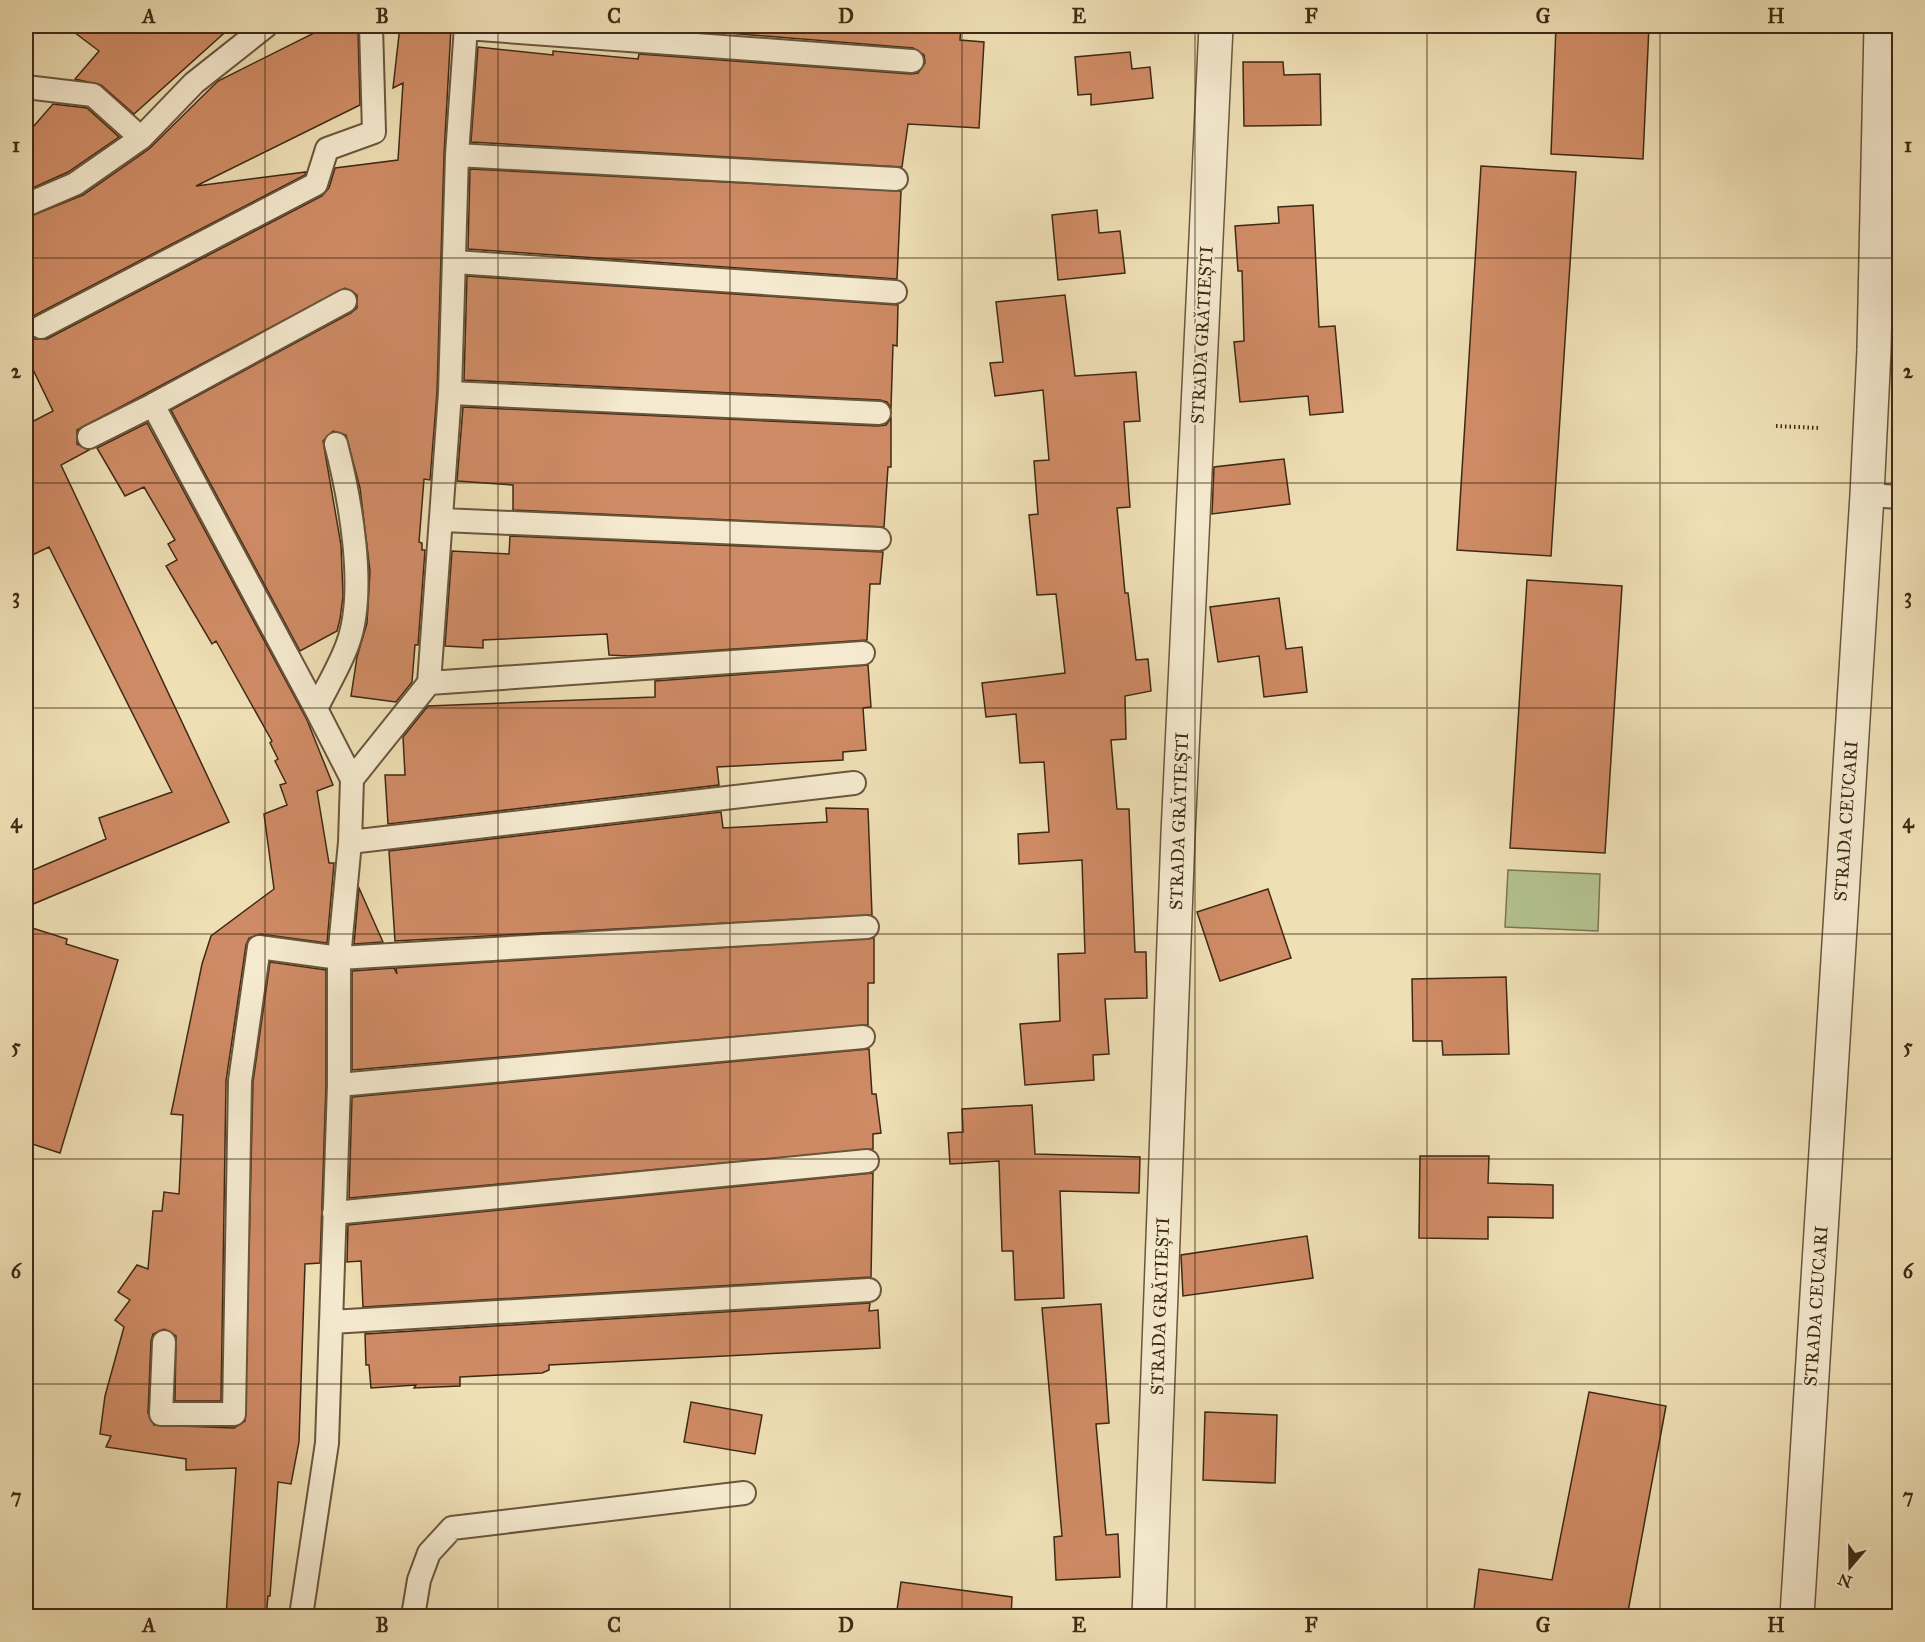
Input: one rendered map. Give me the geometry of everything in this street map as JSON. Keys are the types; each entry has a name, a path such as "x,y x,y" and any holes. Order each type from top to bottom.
{"street":[{"name":"STRADA GRĂTIEȘTI","path":"1149,1617 1178,834 1216,26"},
{"name":"STRADA CEUCARI","path":"1797,1617 1867,495 1874,351 1881,26"}],"lane":[{"path":"26,205 75,184 141,138 194,83 266,26"},
{"path":"41,327 316,184 327,149 374,132 371,26"},
{"path":"352,779 429,683 450,393 457,155 466,27 912,61"},
{"path":"26,87 93,95 141,138"},
{"path":"457,155 897,179"},
{"path":"455,262 895,292"},
{"path":"89,437 345,301"},
{"path":"450,393 879,413"},
{"path":"153,405 352,779 350,842 339,958 339,1085 327,1443 301,1617"},
{"path":"316,709 349,643 357,589 349,492 336,444"},
{"path":"1867,495 1899,497"},
{"path":"442,520 879,539"},
{"path":"429,683 863,653"},
{"path":"350,842 854,783"},
{"path":"164,1342 161,1414 234,1414 240,1081 259,947 339,958 867,927"},
{"path":"339,1085 863,1037"},
{"path":"334,1213 867,1161"},
{"path":"331,1322 869,1290"},
{"path":"413,1617 419,1580 429,1553 452,1528 744,1493"}],"path":[{"path":"1776,426 1820,428"}],"green space":[{"path":"1508,870 1600,874 1598,931 1505,927"}],"building":[{"path":"66,26 232,26 134,114 101,85 75,79 99,51"},
{"path":"328,26 355,26 358,31 360,105 196,186 306,172 305,175 35,315 28,327 34,339 47,339 322,196 329,188 335,168 398,160 403,83 393,88 400,26 451,28 444,155 437,392 430,480 424,479 419,542 422,543 422,550 425,550 418,645 415,645 412,682 396,702 351,696 357,657 367,623 370,571 360,488 346,435 333,431 323,441 341,545 343,596 340,619 337,631 300,651 171,410 351,313 357,308 357,295 345,288 77,430 77,444 89,450 61,465 229,822 26,907 26,873 106,839 99,818 172,792 49,547 26,558 26,425 53,411 26,355 26,218 83,195 149,149 218,81"},
{"path":"640,26 961,26 960,40 984,42 979,128 908,124 902,167 471,142 478,47 553,55 553,51 638,59 639,54 911,74 918,73 925,63 924,55 913,48"},
{"path":"1556,26 1649,26 1643,159 1551,154"},
{"path":"1130,52 1132,69 1150,67 1153,98 1091,105 1091,94 1078,95 1075,57"},
{"path":"1243,62 1283,62 1284,75 1320,74 1321,125 1244,126"},
{"path":"53,104 87,108 119,137 68,172 26,191 26,135"},
{"path":"1481,166 1576,172 1551,556 1457,550"},
{"path":"470,169 901,191 897,279 468,249"},
{"path":"1313,205 1319,327 1335,326 1343,412 1310,415 1308,396 1240,402 1234,342 1244,341 1242,271 1238,271 1235,226 1279,223 1278,207"},
{"path":"1097,210 1099,233 1120,231 1125,273 1058,280 1052,215"},
{"path":"467,276 898,305 897,346 893,345 891,408 887,402 880,400 464,380"},
{"path":"1065,295 1075,376 1136,372 1140,421 1124,422 1130,507 1117,508 1125,593 1128,593 1136,660 1148,659 1151,691 1125,696 1126,739 1111,740 1117,809 1129,809 1135,952 1146,952 1147,998 1105,999 1109,1054 1093,1055 1094,1080 1025,1085 1020,1024 1060,1021 1058,954 1085,953 1082,860 1019,864 1018,834 1049,832 1044,762 1020,763 1016,714 986,717 982,683 1065,673 1056,594 1037,595 1029,515 1038,514 1034,461 1049,460 1043,390 995,396 990,363 1003,362 996,302"},
{"path":"463,407 878,426 886,425 891,418 891,467 888,467 884,527 513,510 513,485 457,481"},
{"path":"147,423 307,720 333,785 317,791 329,863 334,863 327,943 260,934 249,938 246,945 226,1081 221,1401 175,1401 176,1336 164,1329 153,1334 151,1341 148,1413 154,1425 234,1428 245,1421 253,1082 270,962 326,970 326,1085 320,1263 305,1264 299,1442 291,1484 278,1482 270,1596 268,1596 266,1617 226,1617 236,1468 186,1470 186,1459 106,1447 111,1436 100,1434 105,1396 124,1327 115,1320 130,1300 118,1292 137,1265 148,1269 153,1211 162,1211 164,1192 179,1194 183,1115 171,1114 202,964 211,936 274,889 264,814 287,805 280,785 286,783 275,761 278,759 270,743 272,741 216,641 212,644 166,566 177,560 168,544 175,540 144,487 125,496 97,448"},
{"path":"1284,459 1290,504 1212,514 1214,467"},
{"path":"510,536 883,552 880,584 870,584 867,640 629,656 609,655 607,634 483,640 483,648 445,646 452,551 509,554"},
{"path":"1527,580 1622,586 1605,853 1510,848"},
{"path":"1279,598 1286,649 1302,647 1307,692 1264,697 1259,656 1218,662 1210,607"},
{"path":"868,665 871,707 863,708 866,750 843,752 843,760 717,767 719,785 388,824 385,775 405,775 403,737 428,706 655,697 655,681"},
{"path":"826,808 868,809 872,915 395,941 389,851 721,812 723,828 827,822"},
{"path":"359,888 383,942 354,944"},
{"path":"1268,889 1291,958 1220,981 1197,912"},
{"path":"26,926 67,939 66,944 118,960 60,1153 26,1142"},
{"path":"874,938 874,983 868,983 868,1025 352,1070 352,971 394,968 397,974 396,968"},
{"path":"1506,977 1509,1054 1443,1055 1442,1041 1413,1041 1412,979"},
{"path":"869,1049 872,1094 876,1094 881,1133 873,1134 873,1149 349,1198 352,1097"},
{"path":"1032,1105 1035,1154 1140,1157 1139,1193 1060,1191 1064,1298 1015,1300 1013,1251 1002,1251 999,1161 950,1164 948,1133 963,1132 962,1109"},
{"path":"1420,1156 1489,1156 1488,1183 1553,1185 1553,1218 1488,1217 1488,1239 1419,1238"},
{"path":"873,1173 871,1277 363,1307 361,1261 347,1262 348,1225"},
{"path":"1307,1236 1313,1278 1183,1296 1181,1255"},
{"path":"870,1303 869,1311 878,1310 880,1348 549,1365 549,1370 542,1373 460,1377 460,1386 414,1388 416,1385 371,1388 369,1365 366,1365 365,1334"},
{"path":"1101,1304 1109,1423 1096,1424 1106,1535 1118,1534 1120,1577 1056,1580 1054,1537 1062,1536 1042,1308"},
{"path":"1589,1392 1666,1406 1627,1617 1473,1617 1479,1569 1552,1580"},
{"path":"691,1402 762,1415 755,1454 684,1442"},
{"path":"1205,1412 1277,1415 1275,1483 1203,1480"},
{"path":"901,1582 1012,1597 1011,1617 896,1617"}]}
